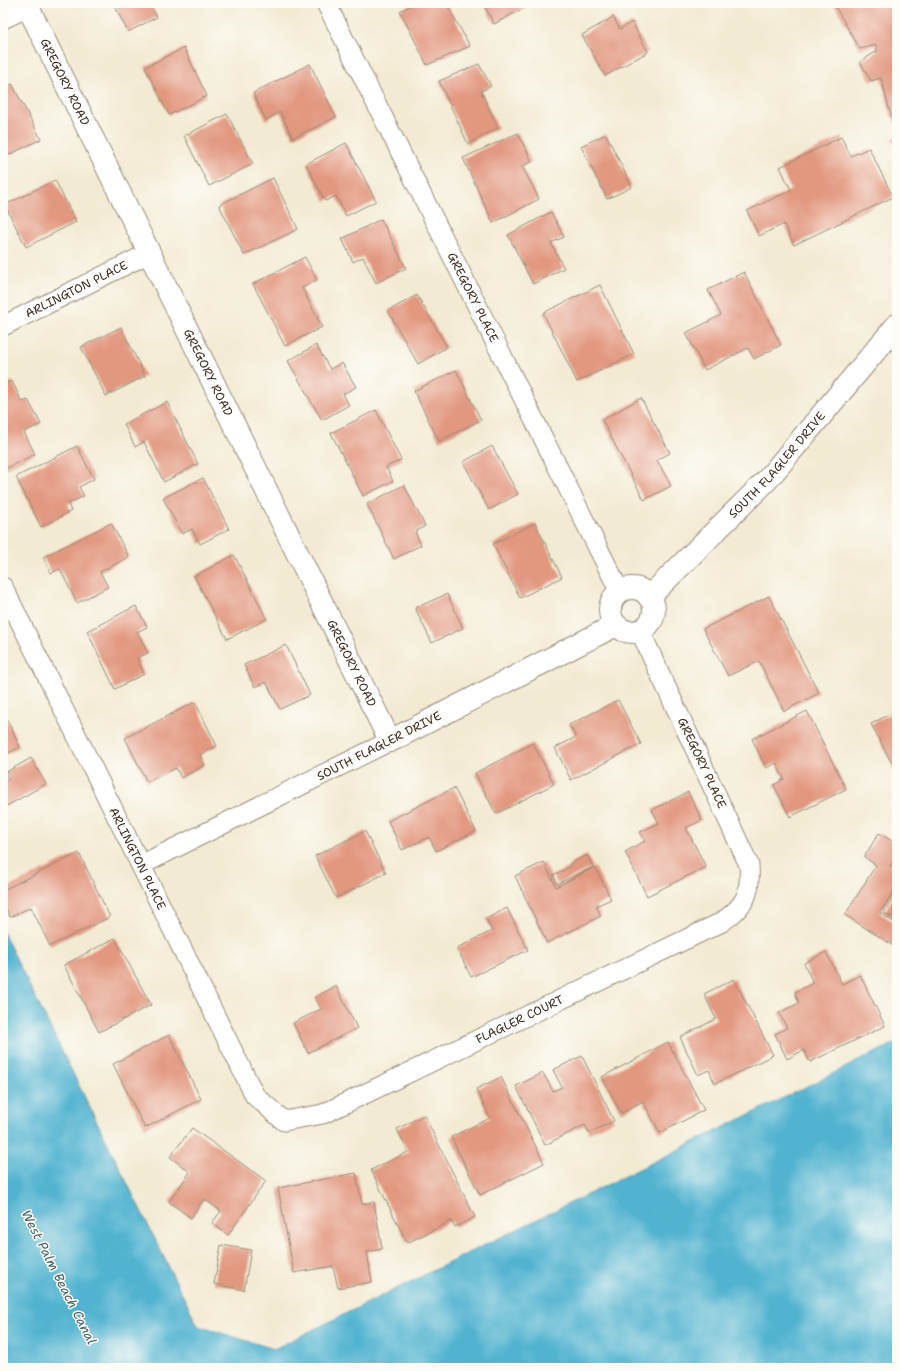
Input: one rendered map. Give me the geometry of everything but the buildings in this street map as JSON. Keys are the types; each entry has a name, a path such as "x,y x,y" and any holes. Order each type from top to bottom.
{"street":[{"name":"GREGORY PLACE","path":"326,3 620,592"},
{"path":"3,19 27,5"},
{"name":"GREGORY ROAD","path":"27,5 390,741"},
{"name":"ARLINGTON PLACE","path":"3,326 149,253"},
{"name":"SOUTH FLAGLER DRIVE","path":"649,596 767,480 897,325"},
{"name":"ARLINGTON PLACE","path":"3,587 255,1096 284,1121"},
{"path":"632,588 638,589 649,596 652,602 653,616 651,622 640,631 627,632 616,625 612,620 610,607 615,596 620,592 632,588"},
{"name":"SOUTH FLAGLER DRIVE","path":"141,865 390,741 616,625"},
{"name":"GREGORY PLACE","path":"640,631 749,865 750,882 746,898"},
{"name":"FLAGLER COURT","path":"284,1121 323,1114 715,925 736,912 746,898"}],"water":[{"name":"West Palm Beach Canal","path":"3,932 198,1326 274,1349 897,1042 897,1368 3,1368"}]}
